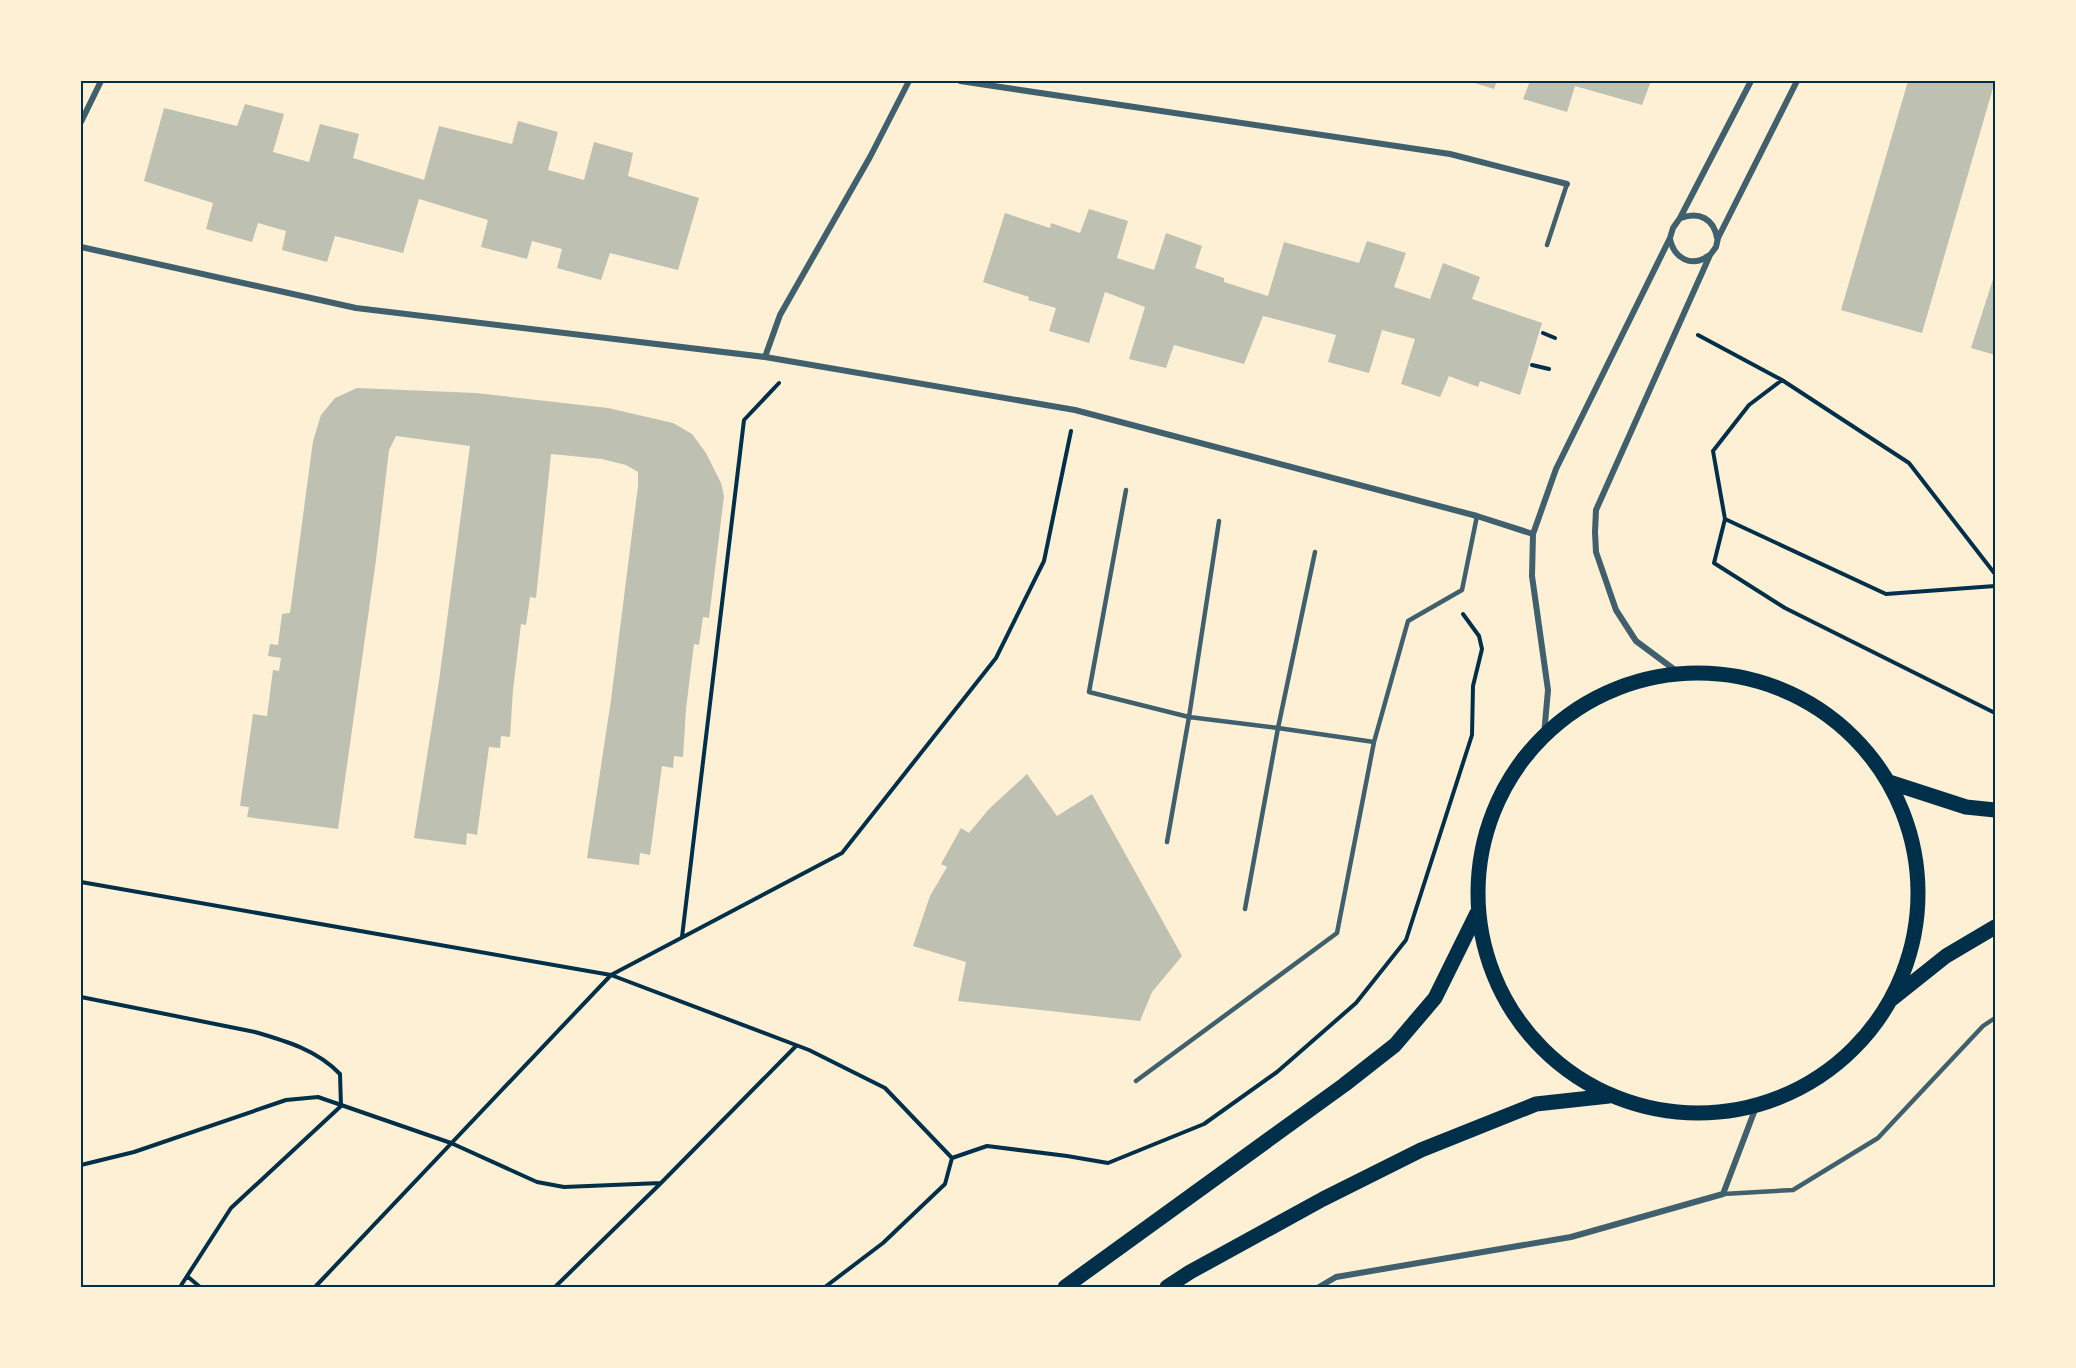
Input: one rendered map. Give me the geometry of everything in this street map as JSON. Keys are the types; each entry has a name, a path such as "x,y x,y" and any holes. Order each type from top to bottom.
{"main road":[{"path":"1892,999 1912,946 1919,890 1911,834 1889,782 1851,733 1800,697 1742,677 1679,673 1630,683 1584,704 1544,735 1504,787 1481,848 1477,913 1489,967 1513,1016 1555,1063 1609,1096 1681,1114 1755,1107 1810,1083 1857,1046 1892,999 1946,956 1995,927"},
{"path":"1889,782 1966,807 1995,810"},
{"path":"1065,1287 1344,1085 1395,1045 1435,998 1477,913"},
{"path":"1167,1287 1323,1199 1421,1150 1536,1104 1609,1096"}],"street":[{"path":"81,122 101,81"},
{"path":"765,357 780,315 870,157 909,81"},
{"path":"960,81 1450,154 1567,184"},
{"path":"1544,735 1548,690 1532,576 1533,534 1556,469 1673,228 1751,81"},
{"path":"1679,673 1636,641 1616,610 1596,552 1594,532 1596,510 1710,255 1797,81"},
{"path":"1680,218 1689,215 1705,217 1716,230 1718,238"},
{"path":"1670,238 1676,255 1684,260 1694,262 1710,255"},
{"path":"81,246 356,308 765,357 1075,410 1477,516 1533,534"},
{"path":"1318,1287 1336,1277 1571,1237 1724,1194 1755,1107"}],"lane":[{"path":"1547,245 1567,184"},
{"path":"1126,490 1089,692 1189,717 1374,742"},
{"path":"1136,1081 1337,933 1374,742 1408,621 1462,590 1477,516"},
{"path":"1167,842 1189,717 1218,521"},
{"path":"1245,909 1278,728 1315,552"},
{"path":"1724,1194 1793,1191 1878,1138 1983,1026 1995,1018"}],"path":[{"path":"1679,325 1782,380 1909,463 1995,574"},
{"path":"1543,333 1555,338"},
{"path":"682,937 744,420 798,362"},
{"path":"1532,365 1549,369"},
{"path":"1782,380 1749,405 1713,450 1725,519 1714,563 1785,608 1995,713"},
{"path":"315,1287 611,975 842,853 996,658 1044,561 1075,410"},
{"path":"1725,519 1886,594 1995,586"},
{"path":"81,882 611,975 796,1046 885,1088 952,1158 945,1184 883,1243 825,1287"},
{"path":"81,998 255,1032 308,1050 328,1061 340,1074 341,1106 231,1208 180,1287"},
{"path":"555,1287 662,1183 796,1046"},
{"path":"81,1165 134,1152 286,1100 318,1097 451,1143 537,1182 564,1187 662,1183"},
{"path":"187,1276 200,1287"}],"building":[{"path":"1468,81 1497,81 1494,89"},
{"path":"1530,81 1651,81 1642,105 1575,86 1567,112 1523,99"},
{"path":"1908,81 1995,81 1922,333 1841,310"},
{"path":"245,104 284,114 273,152 309,162 320,124 359,134 353,158 424,180 439,126 512,144 518,121 558,132 548,170 584,180 594,142 633,153 628,176 699,198 678,270 610,253 601,280 557,268 562,249 532,241 527,259 481,247 488,220 419,199 403,253 335,236 327,262 282,250 286,231 258,223 252,242 206,229 213,203 144,181 164,108 237,126"},
{"path":"1089,209 1128,221 1117,258 1154,270 1166,233 1202,246 1195,268 1224,278 1224,282 1268,296 1284,242 1359,263 1367,241 1406,253 1394,287 1430,299 1443,263 1480,277 1472,299 1542,323 1520,395 1480,381 1478,387 1449,376 1440,397 1401,384 1415,339 1382,330 1369,373 1328,362 1336,335 1263,316 1244,364 1174,345 1166,368 1129,359 1145,307 1105,292 1089,343 1049,331 1056,308 1028,300 1029,297 983,282 1005,213 1050,228 1051,223 1080,233"},
{"path":"1995,273 1995,355 1971,348"},
{"path":"357,388 476,393 608,408 673,423 692,434 706,453 721,483 724,496 709,618 703,617 699,645 694,644 683,757 674,756 673,768 662,766 650,855 640,853 639,865 587,858 611,700 638,486 638,472 626,465 602,459 551,454 536,598 530,597 526,625 521,624 510,737 501,736 500,748 489,747 477,835 467,833 466,845 414,838 439,681 470,446 396,436 389,450 338,829 247,817 249,807 240,806 253,714 267,716 273,670 279,671 281,658 268,656 270,644 278,645 282,614 290,613 313,441 321,415 335,398"},
{"path":"1027,774 1057,816 1092,794 1182,956 1152,992 1140,1021 958,1001 966,962 913,946 930,896 947,867 941,864 961,828 969,833 989,809"}]}
